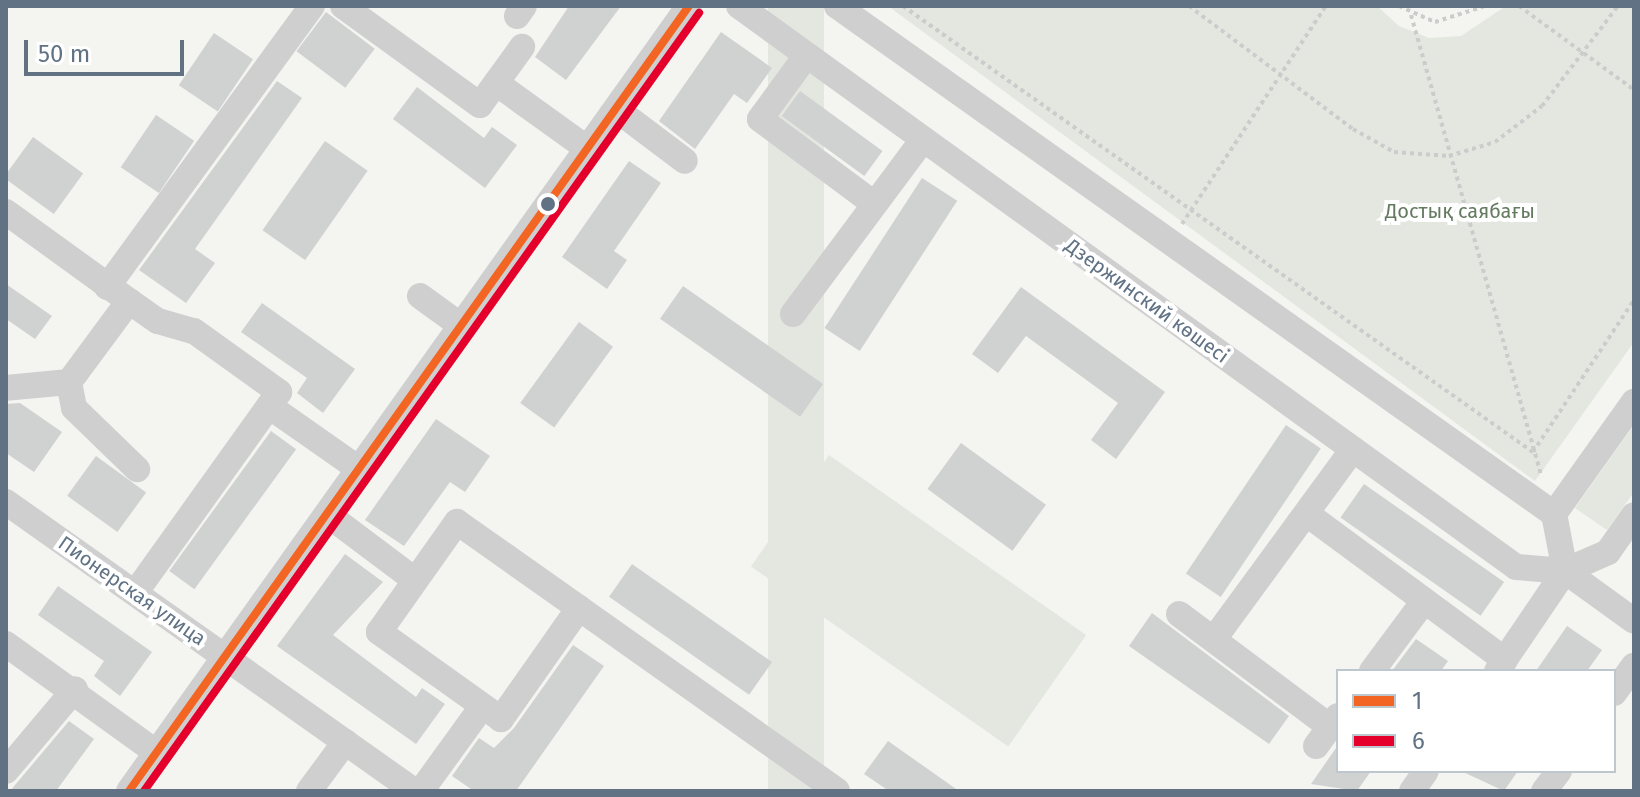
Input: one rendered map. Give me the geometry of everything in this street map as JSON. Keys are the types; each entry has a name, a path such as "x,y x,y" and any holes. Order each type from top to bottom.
{"street":[{"path":"137,469 74,408 69,382 118,294 312,6"},
{"path":"343,6 480,105 522,47"},
{"path":"129,791 689,6"},
{"name":"Дзержинский көшесі","path":"739,6 1516,567 1565,571"},
{"path":"837,6 1554,514 1565,571 1634,621"},
{"path":"806,56 760,119 873,203"},
{"path":"496,83 588,149"},
{"path":"616,109 685,161"},
{"path":"793,314 922,141"},
{"path":"6,212 158,321 194,331 279,392 136,592"},
{"path":"420,296 460,325"},
{"path":"6,388 69,382"},
{"path":"1554,514 1634,402"},
{"path":"269,406 359,469"},
{"path":"1214,639 1353,449"},
{"name":"Пионерская улица","path":"6,502 414,791"},
{"path":"327,514 415,580"},
{"path":"1307,514 1424,601 1501,665 1565,571 1608,552 1634,515"},
{"path":"579,608 501,719 481,708 379,632 457,522 579,608 837,791"},
{"path":"1373,669 1424,601"},
{"path":"1179,614 1328,730"},
{"path":"6,644 75,689 156,752"},
{"path":"1616,690 1634,665"},
{"path":"6,771 75,689"},
{"path":"421,791 481,708"},
{"path":"309,791 345,742"},
{"path":"1412,791 1425,773"},
{"path":"1544,791 1558,773"}],"path":[{"path":"903,6 1533,452"},
{"path":"1189,6 1277,72 1394,152 1449,156 1495,142 1542,106 1618,6"},
{"path":"1170,242 1277,72 1326,6"},
{"path":"1399,6 1411,15 1460,20 1485,6"},
{"path":"1519,6 1634,90"},
{"path":"1411,15 1533,452 1554,514"},
{"path":"1533,452 1634,300"}],"green space":[{"path":"768,6 824,6 824,791 768,791"},
{"name":"Достық саябағы","path":"888,6 1377,6 1399,26 1429,38 1461,36 1506,6 1634,6 1634,342 1535,481"},
{"path":"1634,425 1634,492 1607,530 1575,508"},
{"path":"829,455 1086,635 1008,747 751,566"}],"building":[{"path":"569,6 621,6 566,80 535,57"},
{"path":"326,12 375,49 345,88 297,51"},
{"path":"721,32 772,68 747,103 734,94 695,149 659,121"},
{"path":"214,33 253,59 218,112 179,85"},
{"path":"277,81 302,98 195,249 215,263 186,303 139,270"},
{"path":"417,87 484,138 492,127 517,145 485,188 393,119"},
{"path":"800,91 883,151 864,176 782,116"},
{"path":"156,115 194,141 159,193 121,167"},
{"path":"33,137 83,173 54,214 6,179 6,174"},
{"path":"325,141 368,171 305,260 262,230"},
{"path":"629,161 661,183 614,251 627,260 607,289 562,257"},
{"path":"922,178 957,201 860,351 825,328"},
{"path":"6,284 52,316 35,339 6,319"},
{"path":"683,286 823,384 800,417 660,319"},
{"path":"1021,287 1165,392 1116,459 1091,440 1118,403 1026,336 998,373 972,354"},
{"path":"262,303 355,369 323,413 297,393 307,378 241,332"},
{"path":"579,322 613,347 554,428 520,403"},
{"path":"20,403 62,432 34,472 6,453 6,404"},
{"path":"436,419 490,456 465,492 450,482 404,546 365,520"},
{"path":"1286,425 1321,448 1221,597 1186,573"},
{"path":"271,431 296,449 194,589 169,571"},
{"path":"961,443 1046,505 1012,551 927,489"},
{"path":"96,456 146,492 117,532 67,496"},
{"path":"1364,484 1504,582 1481,616 1340,518"},
{"path":"345,554 383,582 333,635 416,697 422,688 445,704 416,744 277,646"},
{"path":"632,564 772,662 749,695 609,597"},
{"path":"58,586 152,652 120,696 94,676 104,661 38,615"},
{"path":"1152,613 1289,716 1269,744 1129,646"},
{"path":"1567,626 1602,650 1588,669 1537,669"},
{"path":"1416,639 1448,661 1442,669 1394,669"},
{"path":"573,645 604,666 516,791 474,791 452,776 479,738 494,748 514,728"},
{"path":"69,721 94,739 56,791 10,791"},
{"path":"888,741 959,791 889,791 864,774"},
{"path":"1336,748 1336,773 1370,773 1357,791 1311,784"},
{"path":"1465,773 1517,773 1504,791"}],"transit line":[{"name":"1","path":"129,791 689,6"},
{"name":"6","path":"144,791 699,13"}]}
